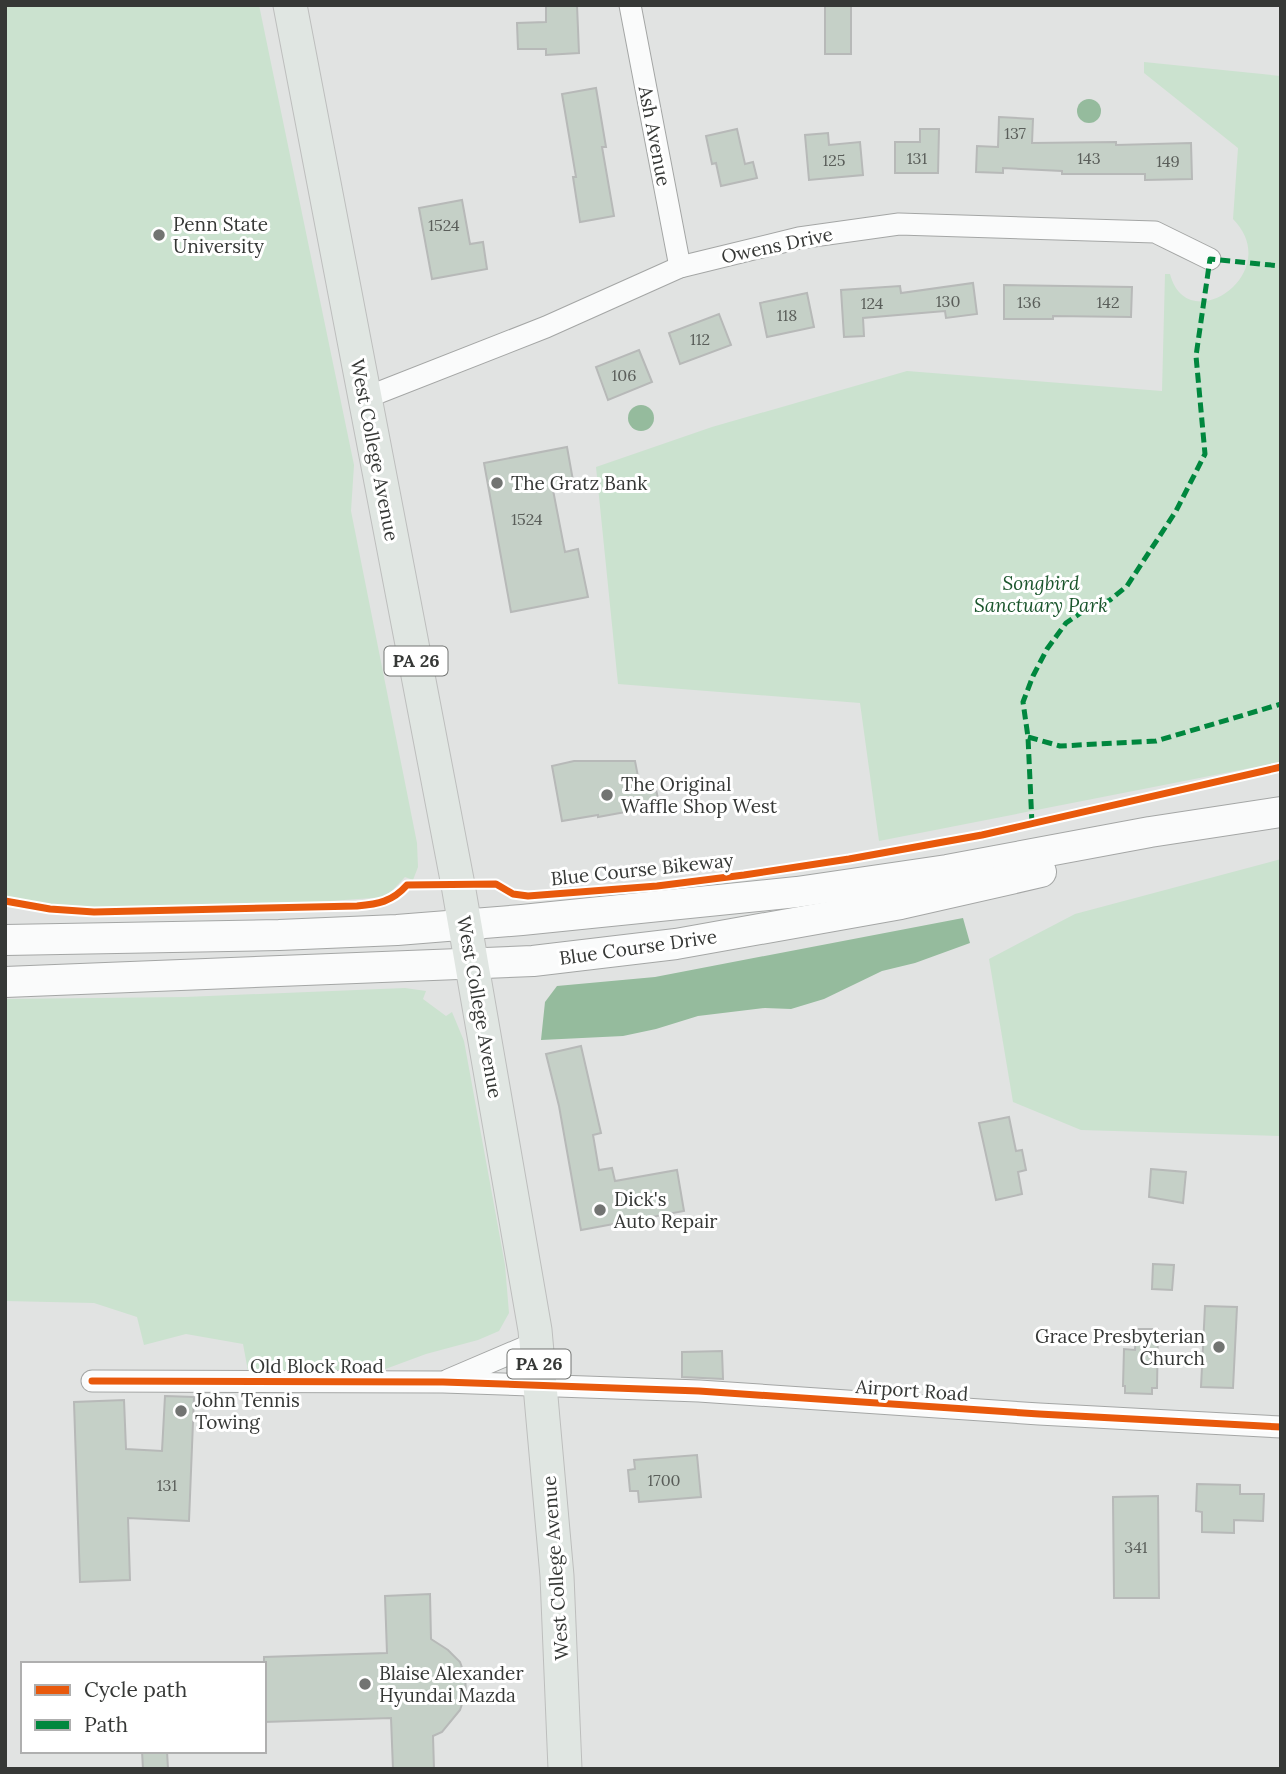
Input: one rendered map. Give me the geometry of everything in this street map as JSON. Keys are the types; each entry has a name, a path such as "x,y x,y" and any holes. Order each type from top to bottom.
{"main road":[{"name":"West College Avenue","path":"290,5 465,925 537,1342 557,1576 565,1769"},
{"name":"Blue Course Drive","path":"5,940 279,935 465,925 797,892 947,870 1150,832 1270,814"},
{"name":"Blue Course Drive","path":"5,982 533,961 676,944 901,904 1002,882 1270,814"}],"street":[{"name":"Ash Avenue","path":"630,5 680,267"},
{"name":"Owens Drive","path":"365,398 534,332 680,267 799,238 899,225 1155,232 1210,259"},
{"name":"Old Block Road","path":"443,1382 537,1342"},
{"name":"Old Block Road","path":"92,1381 443,1382 542,1387"},
{"name":"Airport Road","path":"542,1387 699,1391 1281,1427"}],"green space":[{"name":"Penn State University","path":"5,5 259,5 354,465 351,511 417,843 418,867 413,880 405,877 386,897 316,902 93,907 56,906 5,896"},
{"name":"Songbird Sanctuary Park","path":"1144,62 1281,76 1281,762 879,841 860,703 618,684 596,467 712,427 907,371 1162,391 1165,274 1170,274 1180,293 1194,301 1211,300 1228,292 1241,278 1248,260 1246,240 1233,219 1238,148 1144,73"},
{"path":"1281,859 1281,1136 1081,1130 1013,1102 989,959 1075,914"},
{"path":"405,988 426,991 423,999 446,1016 452,1012 464,1041 505,1265 509,1313 499,1331 380,1371 248,1371 243,1344 186,1334 144,1345 137,1317 94,1303 5,1301 5,999 185,997"}],"shaded area":[{"path":"1089,99 1098,102 1101,111 1098,120 1089,123 1080,120 1077,111 1080,102"},
{"path":"641,405 650,409 654,418 650,427 641,431 632,427 628,418 632,409"},
{"path":"963,918 970,943 915,963 882,971 824,999 791,1009 765,1008 698,1016 623,1036 541,1040 545,1002 557,986 655,977"}],"building":[{"path":"546,5 577,5 579,53 546,55 546,49 518,49 517,23 546,22"},
{"path":"825,5 851,5 851,54 825,54"},
{"path":"596,88 606,147 602,147 614,216 580,222 573,177 576,177 562,94"},
{"path":"999,117 1033,119 1032,143 1191,143 1192,179 1145,180 1145,174 1062,174 1062,171 1003,168 1003,173 976,172 977,146 998,147"},
{"path":"737,129 745,164 753,162 757,178 721,186 716,163 712,164 706,136"},
{"path":"920,129 939,129 938,173 895,173 895,142 920,142"},
{"path":"828,133 829,145 860,142 863,175 809,180 805,135"},
{"path":"462,200 470,244 483,242 487,269 432,279 419,208"},
{"path":"973,283 977,314 946,318 945,311 863,318 864,336 844,337 841,290 900,286 901,293"},
{"path":"1004,285 1132,287 1131,317 1053,316 1053,319 1004,319"},
{"path":"807,293 814,327 767,337 760,303"},
{"path":"719,314 731,345 680,364 669,333"},
{"path":"639,350 652,382 608,400 596,367"},
{"path":"567,447 574,486 553,490 565,552 578,549 588,597 511,612 484,463"},
{"name":"The Original Waffle Shop West","path":"574,761 635,761 640,787 655,785 659,803 641,806 642,809 562,821 552,766"},
{"path":"581,1046 601,1133 593,1135 599,1170 612,1168 615,1181 677,1170 684,1211 581,1230 559,1106 546,1054"},
{"path":"1009,1117 1016,1151 1022,1150 1026,1170 1018,1172 1022,1194 996,1200 979,1123"},
{"path":"1151,1169 1186,1172 1183,1203 1149,1197"},
{"path":"1153,1264 1174,1265 1172,1290 1152,1289"},
{"name":"Grace Presbyterian Church","path":"1205,1306 1237,1307 1233,1388 1201,1387"},
{"path":"1136,1329 1158,1329 1157,1388 1152,1388 1152,1394 1125,1393 1123,1386 1124,1349 1135,1350"},
{"path":"722,1351 723,1379 682,1377 682,1352"},
{"path":"165,1396 194,1397 189,1521 128,1518 130,1580 80,1582 74,1402 124,1400 126,1449 162,1451"},
{"path":"697,1455 701,1497 639,1502 638,1491 630,1491 628,1470 635,1469 634,1460"},
{"path":"1197,1484 1240,1485 1240,1494 1264,1494 1263,1521 1234,1520 1234,1533 1202,1532 1202,1512 1196,1511"},
{"path":"1158,1496 1159,1598 1114,1598 1113,1497"},
{"name":"Blaise Alexander Hyundai Mazda","path":"430,1594 431,1639 460,1662 465,1676 466,1692 460,1710 442,1732 433,1736 434,1769 393,1769 391,1718 266,1722 264,1657 387,1653 385,1596"},
{"path":"142,1753 167,1753 168,1769 143,1769"}],"marked path":[{"path":"1032,824 1028,737 1023,702 1033,676 1047,649 1066,623 1082,612 1110,600 1127,586 1176,511 1205,454 1196,356 1210,259 1281,266"},
{"path":"1028,737 1060,746 1156,741 1281,704"}],"cycle path":[{"name":"Blue Course Bikeway","path":"5,901 50,909 94,912 357,906 384,901 407,885 496,884 513,894 528,896 657,886 849,859 982,835 1281,767"},
{"path":"92,1381 443,1382 699,1391 1281,1427"}],"place":[{"name":"Penn State University","path":"159,235"},
{"name":"The Gratz Bank","path":"497,483"},
{"name":"The Original Waffle Shop West","path":"607,795"},
{"name":"Dick's Auto Repair","path":"600,1210"},
{"name":"Grace Presbyterian Church","path":"1219,1347"},
{"name":"John Tennis Towing","path":"181,1411"},
{"name":"Blaise Alexander Hyundai Mazda","path":"365,1684"}]}
